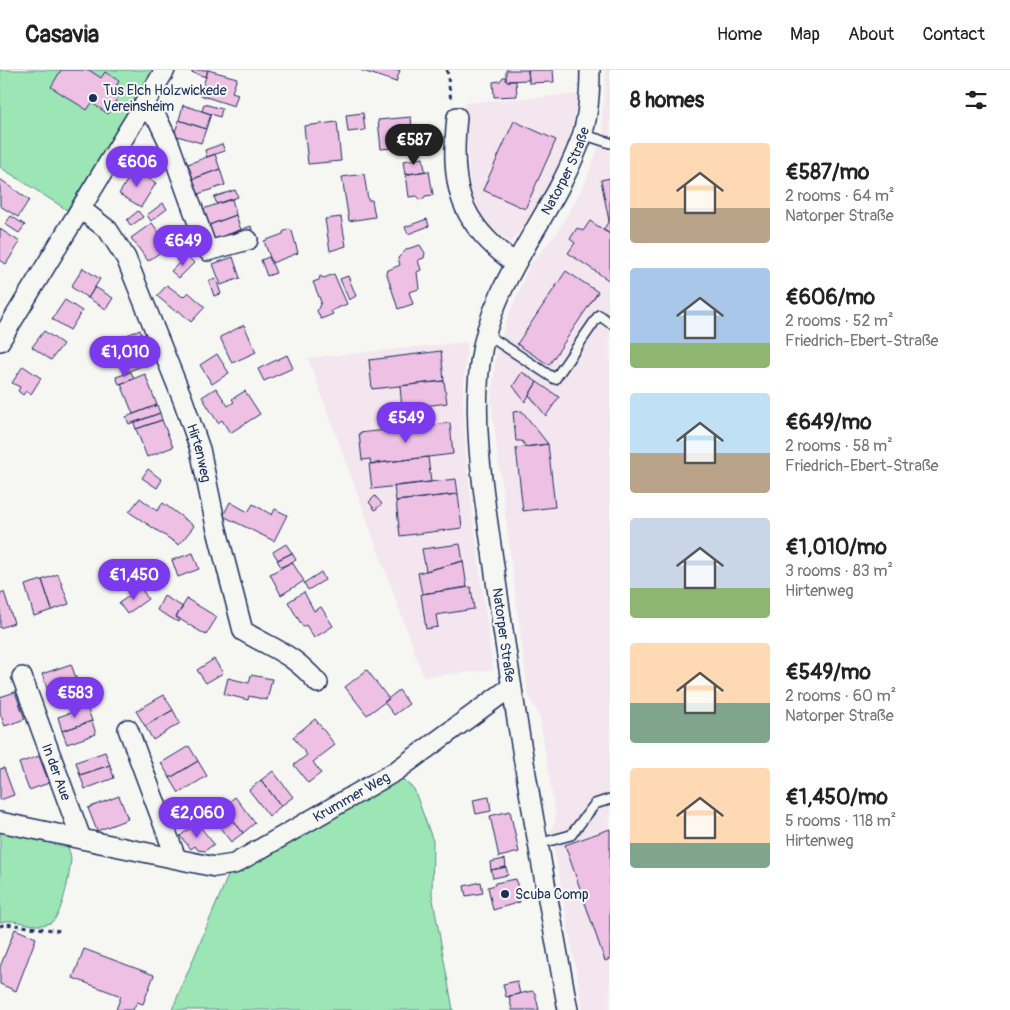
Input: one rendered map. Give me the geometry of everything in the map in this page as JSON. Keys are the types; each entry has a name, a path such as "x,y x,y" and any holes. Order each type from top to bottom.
{"street":[{"path":"0,340 165,70"},
{"name":"Natorper Straße","path":"568,1010 511,687 476,411 480,362 485,334 500,294 515,263 558,190 580,145 590,91 590,70"},
{"path":"143,107 158,120 169,143 208,251 248,240"},
{"path":"457,117 454,151 459,193 472,224 491,246 515,263"},
{"name":"Hirtenweg","path":"81,209 108,230 126,258 183,400 200,449 216,526 243,631 277,647 302,664 318,683"},
{"name":"In der Aue","path":"22,677 81,838"},
{"name":"Krummer Weg","path":"0,822 215,867 234,864 396,771 511,687"},
{"path":"128,729 176,858"}],"lane":[{"path":"582,134 610,142"},
{"path":"485,334 556,379 599,315 610,323"},
{"path":"538,844 571,835 595,804 610,799"}],"path":[{"path":"447,70 450,96 457,117"},
{"path":"0,926 6,924 60,931"}],"shaded area":[{"path":"606,70 610,70 610,1010 583,1010 551,830 556,820 540,718 528,694 491,402 496,354 507,319 530,265 557,233 585,183 604,133 602,118"},
{"path":"579,94 566,153 542,200 511,243 484,223 471,199 464,103"},
{"path":"467,342 463,396 466,460 493,670 424,677 308,358"}],"green space":[{"path":"0,70 154,70 67,210 0,167"},
{"path":"399,776 414,789 433,841 432,894 453,1010 172,1010 230,871"},
{"path":"0,831 66,844 71,859 67,884 62,904 54,920 50,923 37,925 13,921 0,922"}],"building":[{"name":"Tus Elch Holzwickede Vereinsheim","path":"61,70 89,70 101,78 105,72 119,81 115,88 121,92 108,114 92,103 87,110 51,87"},
{"path":"192,70 208,70 206,77 191,72"},
{"path":"208,70 237,78 232,92 238,94 234,106 200,95"},
{"path":"360,70 400,70 396,82"},
{"path":"506,70 528,70 529,80 506,81"},
{"path":"528,70 553,70 554,82 529,83"},
{"path":"503,77 506,77 506,81 516,81 517,96 494,97 493,82 500,81"},
{"path":"204,104 222,109 220,117 202,111"},
{"path":"183,105 211,114 206,129 179,120"},
{"path":"363,113 365,130 348,132 346,115"},
{"path":"411,117 412,129 401,130 403,147 381,149 378,120"},
{"path":"179,120 206,129 201,143 174,135"},
{"path":"514,121 556,140 525,209 483,190"},
{"path":"337,122 341,161 308,164 304,126"},
{"path":"434,135 435,143 417,146 416,137"},
{"path":"222,144 225,151 207,157 205,150"},
{"path":"215,154 220,169 193,179 188,164"},
{"path":"423,158 425,171 405,175 403,161"},
{"path":"134,169 156,183 141,207 119,194"},
{"path":"220,169 225,185 198,194 193,179"},
{"path":"429,171 433,195 425,196 424,199 419,200 417,196 409,197 406,174"},
{"path":"364,174 368,200 372,200 375,217 349,221 342,177"},
{"path":"610,178 610,234 603,230 609,221 601,180"},
{"path":"0,179 29,200 18,217 0,206"},
{"path":"235,190 238,197 217,204 214,197"},
{"path":"232,199 236,215 209,225 203,209"},
{"path":"163,203 167,209 151,221 147,215"},
{"path":"138,211 143,217 131,226 127,220"},
{"path":"236,215 241,230 214,239 209,225"},
{"path":"11,216 25,225 19,233 5,224"},
{"path":"341,217 346,246 330,251 325,219"},
{"path":"427,219 429,226 408,234 405,227"},
{"path":"590,221 610,234 610,281 568,253 575,243 570,239 577,228 583,231"},
{"path":"152,223 169,246 148,261 131,238"},
{"path":"251,226 253,233 234,240 232,233"},
{"path":"0,229 20,242 6,264 0,260"},
{"path":"289,229 292,231 298,253 272,263 264,241 283,234 283,232"},
{"path":"420,245 425,253 424,258 418,260 421,270 417,272 419,289 409,292 413,304 398,309 386,271 400,265 398,258 407,249"},
{"path":"187,255 194,263 179,278 171,271"},
{"path":"233,257 240,278 221,285 213,264"},
{"path":"269,257 276,273 267,276 261,260"},
{"path":"83,268 100,279 88,298 71,287"},
{"path":"566,271 598,292 549,365 517,344"},
{"path":"334,274 347,304 331,311 333,314 321,319 317,311 321,302 313,282 319,280 320,276 324,278"},
{"path":"348,276 356,296 349,300 340,279"},
{"path":"216,279 221,294 214,296 209,281"},
{"path":"167,285 183,297 188,292 205,307 191,322 178,310 176,312 157,296"},
{"path":"95,287 113,298 106,309 88,298"},
{"path":"65,300 82,311 70,330 52,319"},
{"path":"244,325 256,352 232,363 220,337"},
{"path":"140,330 149,355 126,364 116,339"},
{"path":"44,331 63,344 51,360 32,347"},
{"path":"441,351 444,381 372,389 369,360"},
{"path":"217,354 229,373 212,384 200,365"},
{"path":"287,355 293,368 264,381 258,369"},
{"path":"144,357 147,364 124,373 121,366"},
{"path":"23,366 41,378 31,394 26,391 23,395 18,391 20,387 12,383"},
{"path":"131,372 134,379 119,384 116,377"},
{"path":"522,372 537,382 525,402 513,386"},
{"path":"145,374 157,405 133,414 121,384"},
{"path":"444,381 447,403 402,409 400,386"},
{"path":"537,382 559,397 546,416 529,395"},
{"path":"216,388 228,406 234,402 232,399 245,391 260,414 230,433 222,420 218,423 202,397"},
{"path":"157,405 160,413 129,424 126,417"},
{"path":"522,411 548,444 526,447 522,441 516,441 513,412"},
{"path":"160,413 162,420 136,429 134,423"},
{"path":"162,420 173,447 147,457 136,429"},
{"path":"450,423 453,454 371,464 370,459 362,460 359,433"},
{"path":"548,444 555,507 523,511 516,448"},
{"path":"428,457 431,482 372,489 369,464"},
{"path":"148,469 162,480 157,488 142,478"},
{"path":"456,479 458,494 396,501 394,486"},
{"path":"458,494 462,528 400,536 396,501"},
{"path":"375,496 382,504 375,510 369,502"},
{"path":"140,498 157,511 163,503 194,526 179,545 129,512"},
{"path":"230,502 248,512 253,504 272,515 275,509 287,515 274,541 223,516"},
{"path":"286,544 292,553 278,560 273,552"},
{"path":"460,544 463,561 426,571 422,549"},
{"path":"193,553 199,569 178,577 172,560"},
{"path":"292,553 296,560 281,567 277,560"},
{"path":"463,561 467,587 422,594 418,573"},
{"path":"292,562 304,581 281,595 270,574"},
{"path":"321,572 325,580 308,590 304,583"},
{"path":"58,574 69,604 52,610 42,580"},
{"path":"42,580 52,610 34,616 25,585"},
{"path":"471,587 474,609 436,615 438,627 426,629 421,594"},
{"path":"141,588 148,599 127,614 119,603"},
{"path":"4,592 14,623 0,628 0,593"},
{"path":"304,592 314,611 321,607 333,626 314,638 306,625 303,627 288,602"},
{"path":"164,596 183,607 176,617 180,619 178,622 157,610"},
{"path":"187,599 217,617 206,635 176,617"},
{"path":"214,659 223,673 206,683 197,670"},
{"path":"71,664 76,678 47,688 42,674"},
{"path":"367,670 389,699 367,715 345,687"},
{"path":"251,675 272,679 267,700 249,696 248,700 224,694 228,678 249,683"},
{"path":"76,678 81,691 52,701 47,688"},
{"path":"399,690 409,704 394,715 384,702"},
{"path":"15,692 25,719 5,726 0,713 0,697"},
{"path":"164,695 173,710 145,726 136,711"},
{"path":"87,707 92,721 62,731 58,717"},
{"path":"173,710 180,723 153,740 145,726"},
{"path":"315,719 335,745 313,762 321,773 308,783 294,765 307,755 293,737"},
{"path":"92,721 96,734 67,744 62,731"},
{"path":"189,746 198,761 170,778 161,763"},
{"path":"105,752 110,765 80,775 76,762"},
{"path":"39,756 49,783 29,790 19,763"},
{"path":"198,761 207,776 179,793 170,778"},
{"path":"110,765 114,778 85,789 80,775"},
{"path":"4,768 14,795 0,800 0,769"},
{"path":"273,771 293,797 281,806 261,780"},
{"path":"261,780 281,806 269,816 249,790"},
{"path":"119,796 128,819 97,831 88,808"},
{"path":"235,797 255,823 243,833 223,807"},
{"path":"489,797 491,811 476,814 473,800"},
{"path":"223,807 243,833 231,842 211,816"},
{"path":"510,811 519,852 499,857 490,816"},
{"path":"197,823 214,844 205,851 198,850 195,846 191,849 180,836"},
{"path":"610,829 610,959 605,961 565,845"},
{"path":"505,859 506,867 491,870 490,862"},
{"path":"506,867 508,875 493,878 491,870"},
{"path":"516,879 520,902 493,910 488,887 495,885 495,883"},
{"path":"481,882 483,893 466,896 464,886"},
{"path":"15,929 36,938 16,991 0,984 0,967"},
{"path":"84,949 154,975 143,1004 137,1002 133,1010 116,1010 121,996 73,978"},
{"path":"517,981 520,994 506,997 503,984"},
{"path":"532,991 535,993 539,1010 512,1010 509,996"}],"place":[{"name":"Tus Elch Holzwickede Vereinsheim","path":"93,98"},
{"name":"Scuba Comp","path":"505,894"}]}
